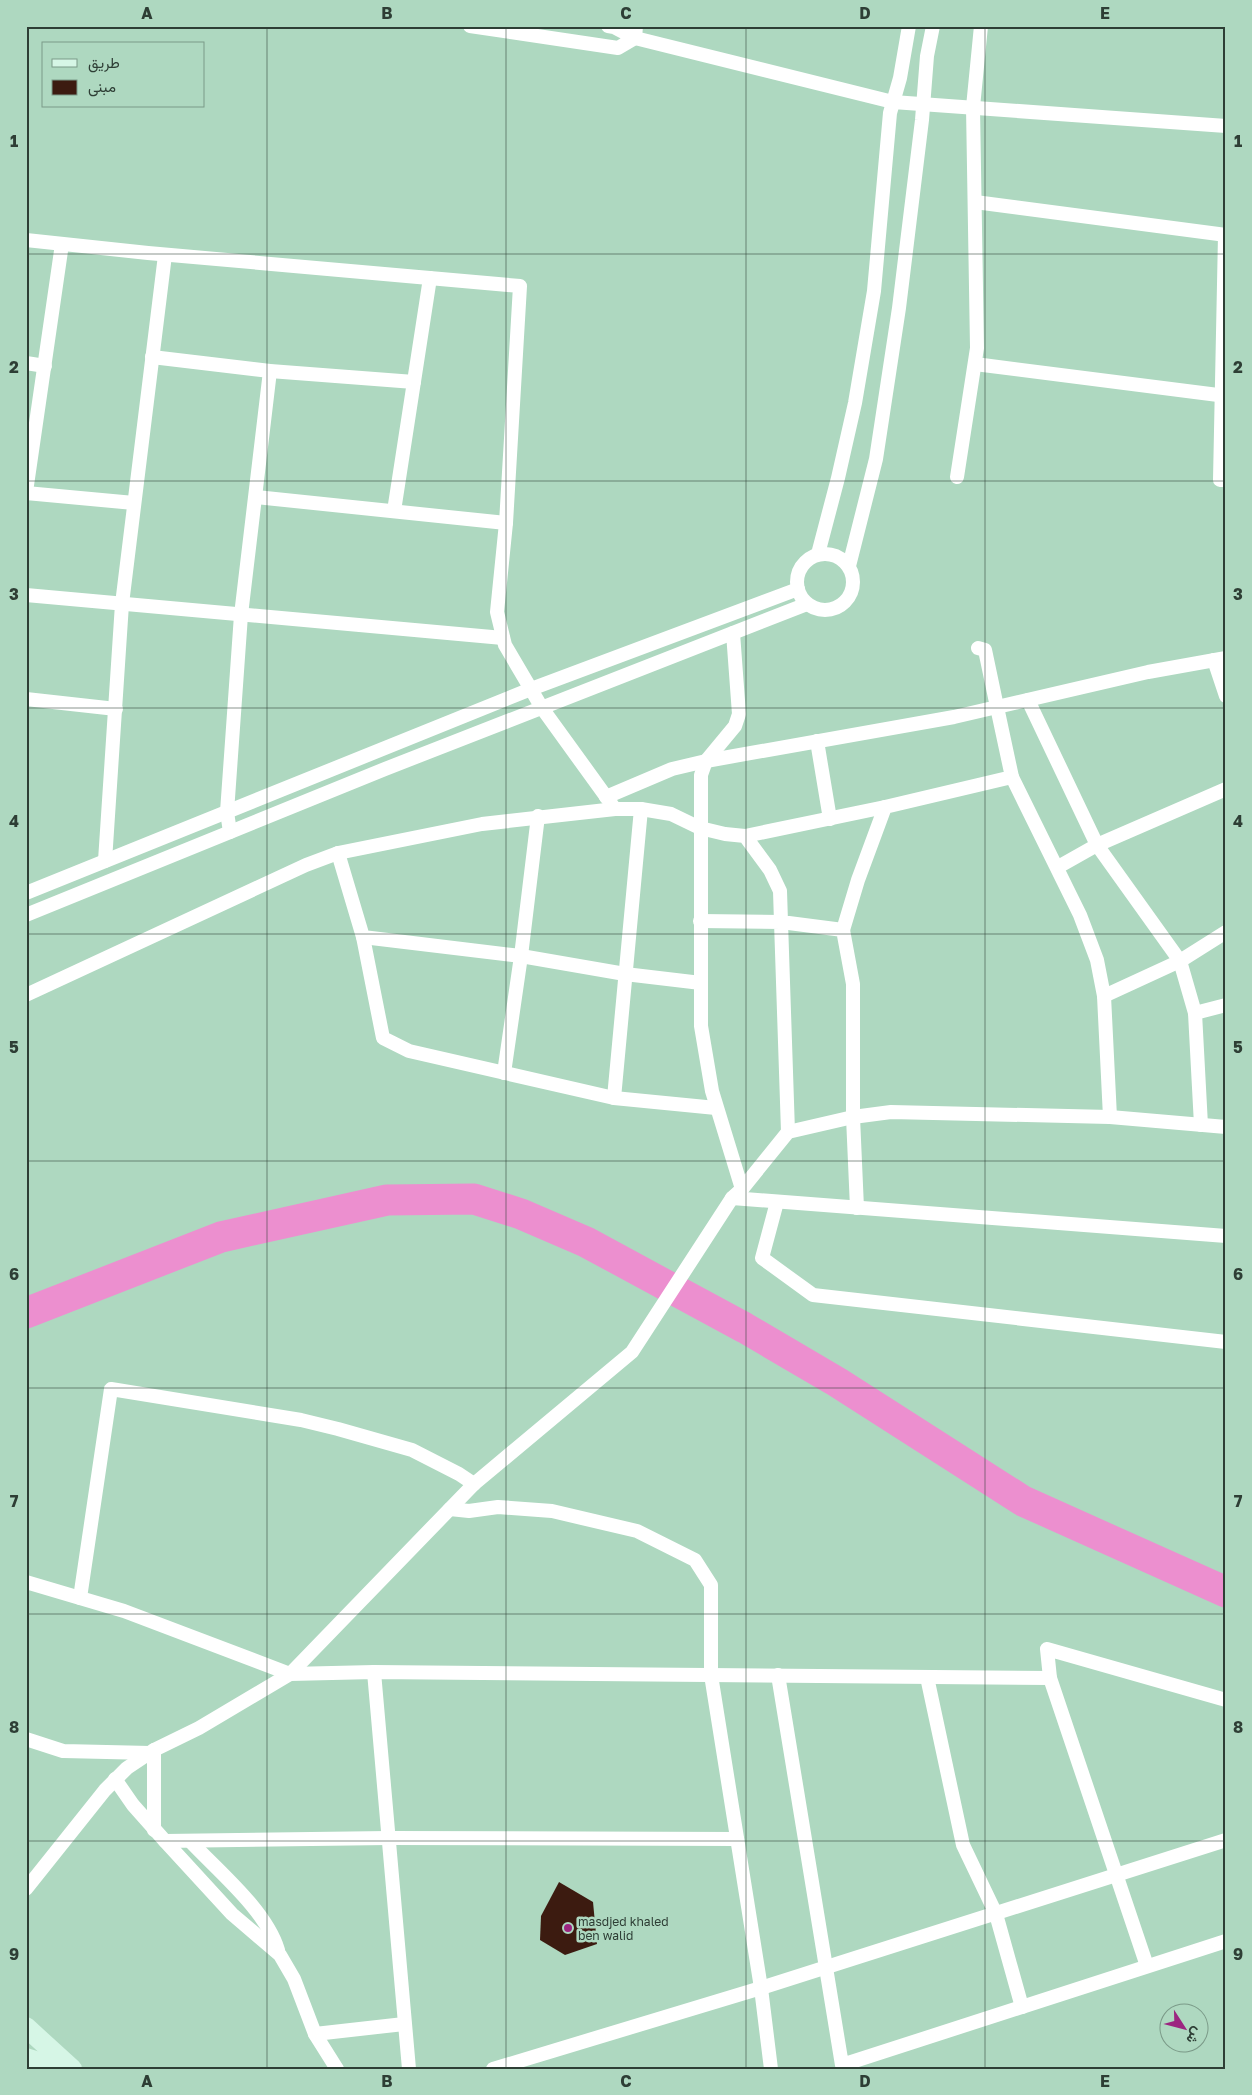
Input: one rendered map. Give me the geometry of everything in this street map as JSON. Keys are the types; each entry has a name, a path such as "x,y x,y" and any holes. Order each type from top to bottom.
{"main road":[{"path":"26,2028 72,2069"},
{"path":"26,2058 39,2062 48,2069"}],"street":[{"path":"470,26 618,48 636,32"},
{"path":"608,26 893,102 1226,126"},
{"path":"818,554 855,403 874,291 890,113 900,78 909,26"},
{"path":"849,566 835,555 818,554 809,558 803,564 796,580 798,589 807,604 824,610 841,606 852,592 853,583 849,566 876,459 899,308 927,56 933,26"},
{"path":"957,477 977,348 973,107 981,26"},
{"path":"975,202 1225,235 1224,395 1220,480 1226,480"},
{"path":"26,240 164,255 520,286 506,523 497,612 505,645 542,708 615,809"},
{"path":"62,244 26,492 134,503"},
{"path":"105,861 122,604 164,255"},
{"path":"394,511 430,278"},
{"path":"152,357 270,371 414,382"},
{"path":"26,364 44,366"},
{"path":"975,364 1224,395"},
{"path":"230,832 227,812 241,615 270,371"},
{"path":"256,497 506,523"},
{"path":"26,893 531,689 798,589"},
{"path":"26,595 503,638"},
{"path":"26,915 385,769 807,604"},
{"path":"733,633 739,714 735,726 706,761 701,775 700,1026 716,1108 737,1194"},
{"path":"978,648 984,650 1012,777 1058,867 1080,915 1097,960 1104,996 1110,1117"},
{"path":"606,797 672,769 706,761 954,717 1148,672 1220,659 1226,696"},
{"path":"26,699 116,710"},
{"path":"1028,700 1097,845 1180,961 1194,1012 1201,1125"},
{"path":"817,741 830,819"},
{"path":"28,989 306,865 338,853 482,824 538,816 615,809 641,809 672,814 700,828 725,834 745,836 885,807 1012,777"},
{"path":"1058,867 1097,845 1226,789"},
{"path":"857,1208 853,1117 853,984 843,930 862,865 885,807"},
{"path":"614,1098 641,809"},
{"path":"504,1073 522,956 538,816"},
{"path":"745,836 770,870 780,891 788,1132"},
{"path":"338,853 363,937 383,1038 409,1051 614,1098 716,1108"},
{"path":"700,921 780,922 843,930"},
{"path":"1104,996 1180,961 1226,932"},
{"path":"363,937 522,956 625,974 701,983"},
{"path":"1194,1012 1226,1005"},
{"path":"26,1889 115,1779 152,1752 199,1728 290,1674 474,1484 632,1352 723,1211 788,1132 853,1117 891,1112 1110,1117 1226,1127"},
{"path":"737,1194 777,1202 1226,1236"},
{"path":"777,1202 762,1258 813,1295 1226,1342"},
{"path":"80,1598 111,1388 338,1428 412,1450 459,1474 474,1484"},
{"path":"450,1509 469,1511 498,1507 552,1511 637,1530 695,1560 711,1584 711,1675 761,1988 771,2069"},
{"path":"26,1582 124,1611 290,1674 374,1672 1050,1678"},
{"path":"1147,1966 1050,1678 1047,1649 1226,1700"},
{"path":"374,1672 409,2069"},
{"path":"778,1675 842,2065 1226,1941"},
{"path":"927,1677 963,1845 996,1914 1022,2007"},
{"path":"26,1739 62,1751 152,1752"},
{"path":"152,1752 154,1830"},
{"path":"115,1779 133,1806 164,1841 237,1918 280,1955"},
{"path":"164,1841 388,1838 737,1839"},
{"path":"493,2069 761,1988 1226,1840"},
{"path":"190,1841 257,1912 271,1932 280,1955 294,1979 316,2034 337,2069"},
{"path":"316,2034 404,2024"}],"building":[{"name":"masdjed khaled ben walid","path":"559,1882 593,1902 597,1944 565,1955 540,1940 541,1916"}],"waterway":[{"path":"26,1313 221,1237 387,1200 474,1199 521,1214 586,1242 745,1328 837,1382 1023,1501 1226,1592"}],"place":[{"name":"masdjed khaled ben walid","path":"568,1928"}]}
